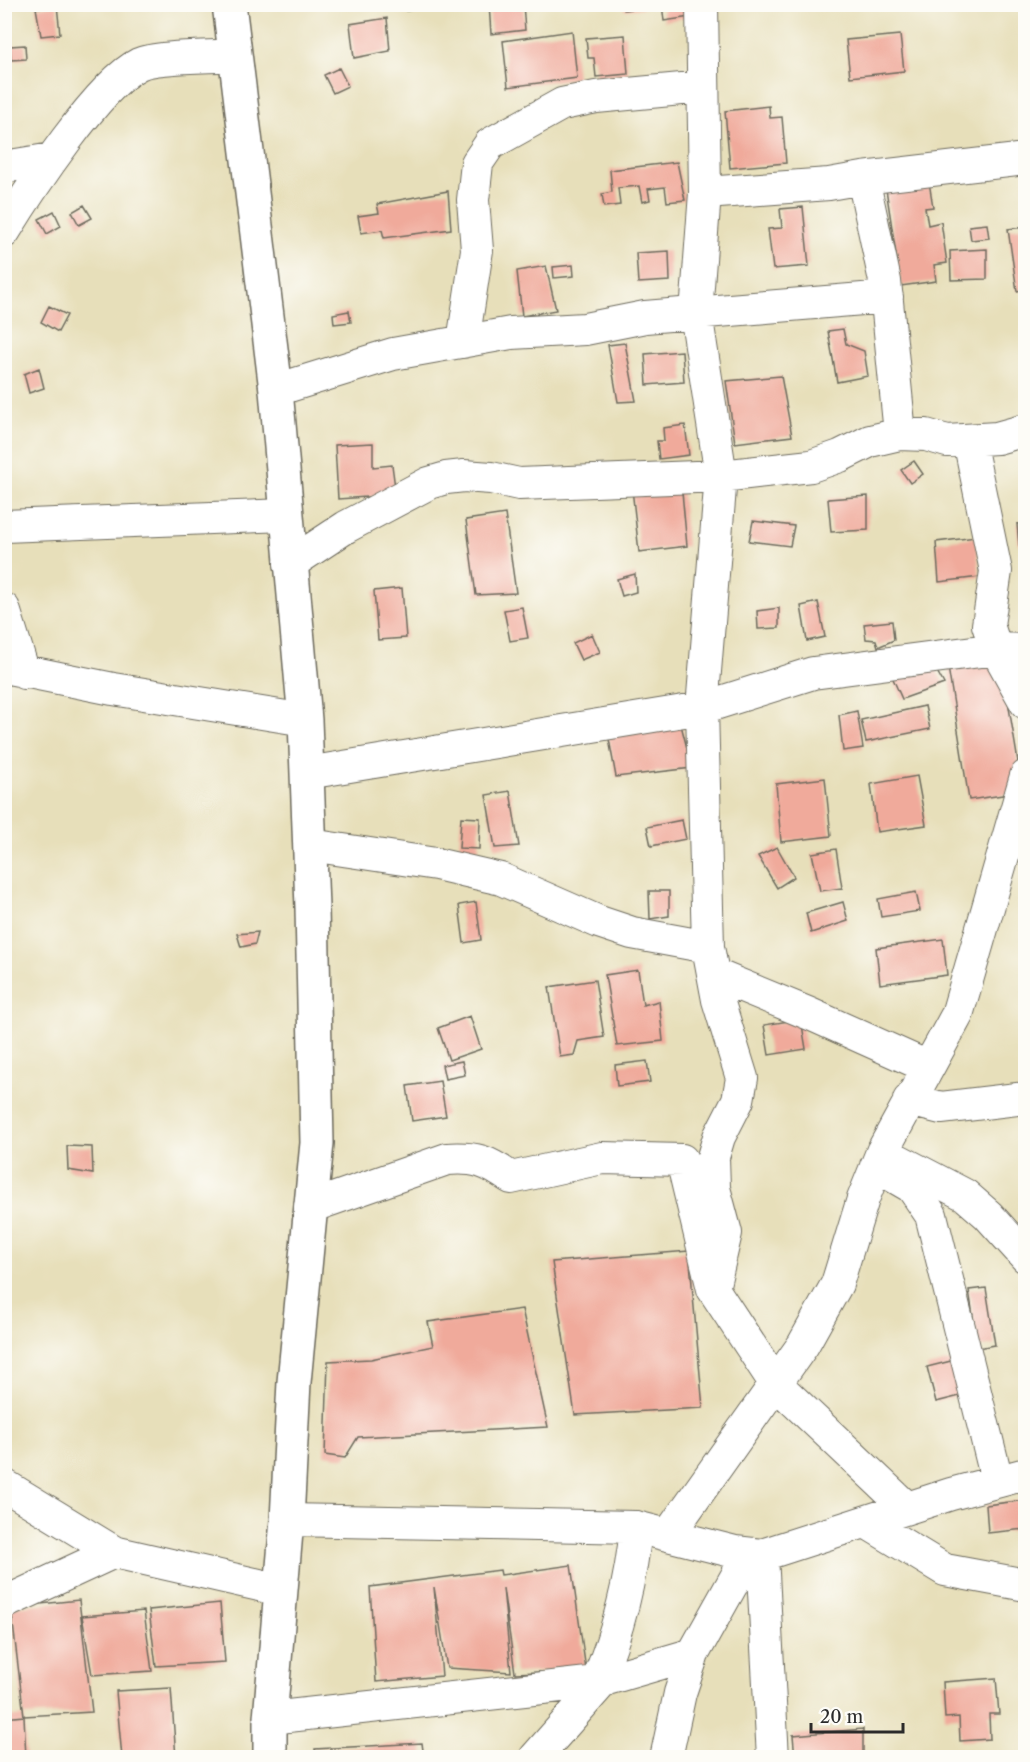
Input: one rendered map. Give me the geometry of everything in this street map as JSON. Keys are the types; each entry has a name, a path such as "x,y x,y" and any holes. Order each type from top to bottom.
{"main road":[{"path":"229,4 276,390 305,720 317,1143 294,1382 287,1520 270,1718 270,1758"}],"street":[{"path":"702,4 705,193 696,313 721,476 702,708 710,960 742,1078 742,1089 719,1137 713,1157 714,1188 726,1233 713,1289"},
{"path":"4,232 52,159 103,97 141,63 236,56"},
{"path":"463,342 477,250 473,201 477,163 490,144 562,104 596,97 703,87"},
{"path":"4,167 52,159"},
{"path":"705,193 829,184 1026,159"},
{"path":"862,178 887,297 900,434"},
{"path":"276,390 393,354 511,333 585,329 645,317 887,297"},
{"path":"290,564 346,527 429,483 446,477 491,478 526,484 721,476 811,466 840,456 870,441 900,434 926,435 947,441 997,438 1026,429"},
{"path":"969,440 996,571 988,625 1011,650 1026,703"},
{"path":"4,526 286,516"},
{"path":"4,609 14,670 305,720"},
{"path":"307,773 702,708 813,673 1011,650"},
{"path":"669,1534 803,1346 837,1284 863,1199 879,1159 957,1015 1026,776"},
{"path":"310,845 436,864 501,879 599,922 710,960 928,1067"},
{"path":"909,1100 941,1108 1026,1098"},
{"path":"310,1207 447,1159 471,1157 493,1165 511,1178 602,1158 682,1160 713,1289 775,1383 907,1508"},
{"path":"879,1159 965,1195 988,1215 1026,1257"},
{"path":"287,1520 636,1527 735,1552 756,1554 1011,1477 931,1215 912,1187 879,1159"},
{"path":"4,1485 114,1552 281,1590"},
{"path":"866,1522 945,1570 1026,1585"},
{"path":"535,1758 600,1682 632,1570 636,1527"},
{"path":"4,1603 114,1552"},
{"path":"666,1758 680,1692 693,1654 756,1554"},
{"path":"756,1554 773,1758"},
{"path":"270,1718 600,1682 693,1654"}],"building":[{"path":"405,4 436,4 436,7 406,11"},
{"path":"489,4 523,4 525,30 491,34"},
{"path":"623,4 656,4 656,6 624,10"},
{"path":"662,4 688,4 690,17 664,21"},
{"path":"57,5 60,34 41,36 36,8"},
{"path":"387,18 390,51 354,58 350,24"},
{"path":"572,31 577,78 508,87 503,41"},
{"path":"625,35 628,74 596,77 594,58 588,58 586,38"},
{"path":"900,35 904,71 850,77 846,40"},
{"path":"25,45 26,59 11,60 10,46"},
{"path":"339,68 348,86 333,93 324,75"},
{"path":"769,106 770,118 782,117 786,163 730,168 725,111"},
{"path":"677,162 685,200 667,202 665,187 648,189 650,200 642,202 639,186 618,188 620,205 604,207 602,194 612,192 610,170"},
{"path":"929,182 933,207 925,208 928,225 941,222 947,263 934,265 936,281 901,286 886,189"},
{"path":"448,191 451,229 384,238 382,230 361,233 358,216 379,213 377,204"},
{"path":"84,205 92,218 79,225 72,212"},
{"path":"803,207 809,266 773,269 768,229 782,228 780,209"},
{"path":"54,211 61,226 47,234 39,219"},
{"path":"987,224 989,238 971,240 969,226"},
{"path":"1026,227 1026,289 1017,291 1008,229"},
{"path":"987,249 987,279 951,280 950,251"},
{"path":"669,251 670,281 638,283 636,253"},
{"path":"573,265 574,276 554,278 553,267"},
{"path":"546,266 556,310 522,316 517,271"},
{"path":"49,306 67,315 58,332 41,322"},
{"path":"349,311 351,322 334,324 333,314"},
{"path":"843,329 846,344 864,351 868,376 837,382 828,331"},
{"path":"625,343 636,401 618,402 608,345"},
{"path":"682,351 684,382 647,385 645,354"},
{"path":"39,368 44,388 29,393 24,374"},
{"path":"781,376 792,436 735,443 726,381"},
{"path":"685,425 689,455 659,459 657,441 664,441 663,428"},
{"path":"373,443 373,467 392,465 396,495 338,499 335,445"},
{"path":"914,461 923,474 910,483 901,470"},
{"path":"681,481 687,546 639,552 632,489"},
{"path":"868,496 868,530 831,532 828,499"},
{"path":"505,514 516,593 476,595 466,520"},
{"path":"753,521 794,526 790,546 749,541"},
{"path":"1026,523 1026,544 1019,545 1017,524"},
{"path":"976,537 980,577 939,582 936,542"},
{"path":"635,574 636,592 622,596 617,579"},
{"path":"402,588 406,638 378,640 374,591"},
{"path":"818,602 825,637 807,641 801,606"},
{"path":"522,607 528,638 510,641 504,610"},
{"path":"779,608 779,628 758,629 757,611"},
{"path":"892,621 894,640 878,647 876,640 866,639 864,624"},
{"path":"592,634 600,652 581,660 573,643"},
{"path":"929,657 944,684 902,699 890,672"},
{"path":"1001,659 1023,792 969,800 948,667"},
{"path":"925,706 930,729 866,742 861,720"},
{"path":"857,711 863,748 843,751 839,715"},
{"path":"679,717 692,768 616,777 607,728"},
{"path":"917,776 926,825 877,832 871,784"},
{"path":"825,778 831,836 781,842 776,784"},
{"path":"510,791 519,846 495,848 486,795"},
{"path":"461,817 480,818 479,849 459,848"},
{"path":"682,820 686,839 651,846 647,827"},
{"path":"777,847 794,877 777,888 758,856"},
{"path":"836,849 842,888 820,891 812,853"},
{"path":"649,891 669,891 669,916 650,919"},
{"path":"916,892 920,911 881,917 878,899"},
{"path":"476,902 481,940 464,943 459,905"},
{"path":"843,902 848,921 811,933 806,913"},
{"path":"258,932 255,944 241,947 237,934"},
{"path":"943,939 947,975 880,984 876,948"},
{"path":"638,970 643,1005 659,1001 663,1041 617,1046 605,975"},
{"path":"595,980 604,1037 578,1041 574,1055 560,1057 549,987"},
{"path":"470,1016 481,1049 449,1060 438,1028"},
{"path":"801,1019 806,1049 769,1055 764,1025"},
{"path":"462,1061 465,1075 445,1079 442,1065"},
{"path":"647,1061 650,1082 617,1086 615,1065"},
{"path":"440,1081 446,1116 412,1121 407,1086"},
{"path":"67,1146 92,1147 93,1174 68,1170"},
{"path":"689,1251 703,1408 575,1415 552,1262"},
{"path":"986,1288 995,1345 978,1348 969,1290"},
{"path":"522,1309 548,1427 358,1437 345,1458 325,1455 328,1361 371,1359 433,1346 428,1322"},
{"path":"955,1360 964,1395 936,1402 927,1367"},
{"path":"1026,1500 1026,1529 988,1533 986,1505"},
{"path":"571,1565 586,1670 515,1673 503,1588 511,1672 447,1668 434,1587 442,1676 376,1682 370,1587 500,1570 501,1575"},
{"path":"79,1600 92,1712 24,1716 11,1607"},
{"path":"220,1603 225,1662 156,1666 149,1610"},
{"path":"144,1611 152,1671 92,1675 82,1616"},
{"path":"996,1678 999,1714 989,1714 990,1739 960,1741 959,1717 945,1718 943,1682"},
{"path":"171,1688 176,1758 122,1758 116,1691"},
{"path":"24,1716 26,1758 4,1758 4,1718"},
{"path":"863,1729 863,1758 795,1758 793,1735"},
{"path":"422,1743 424,1758 316,1758 315,1749"}]}
